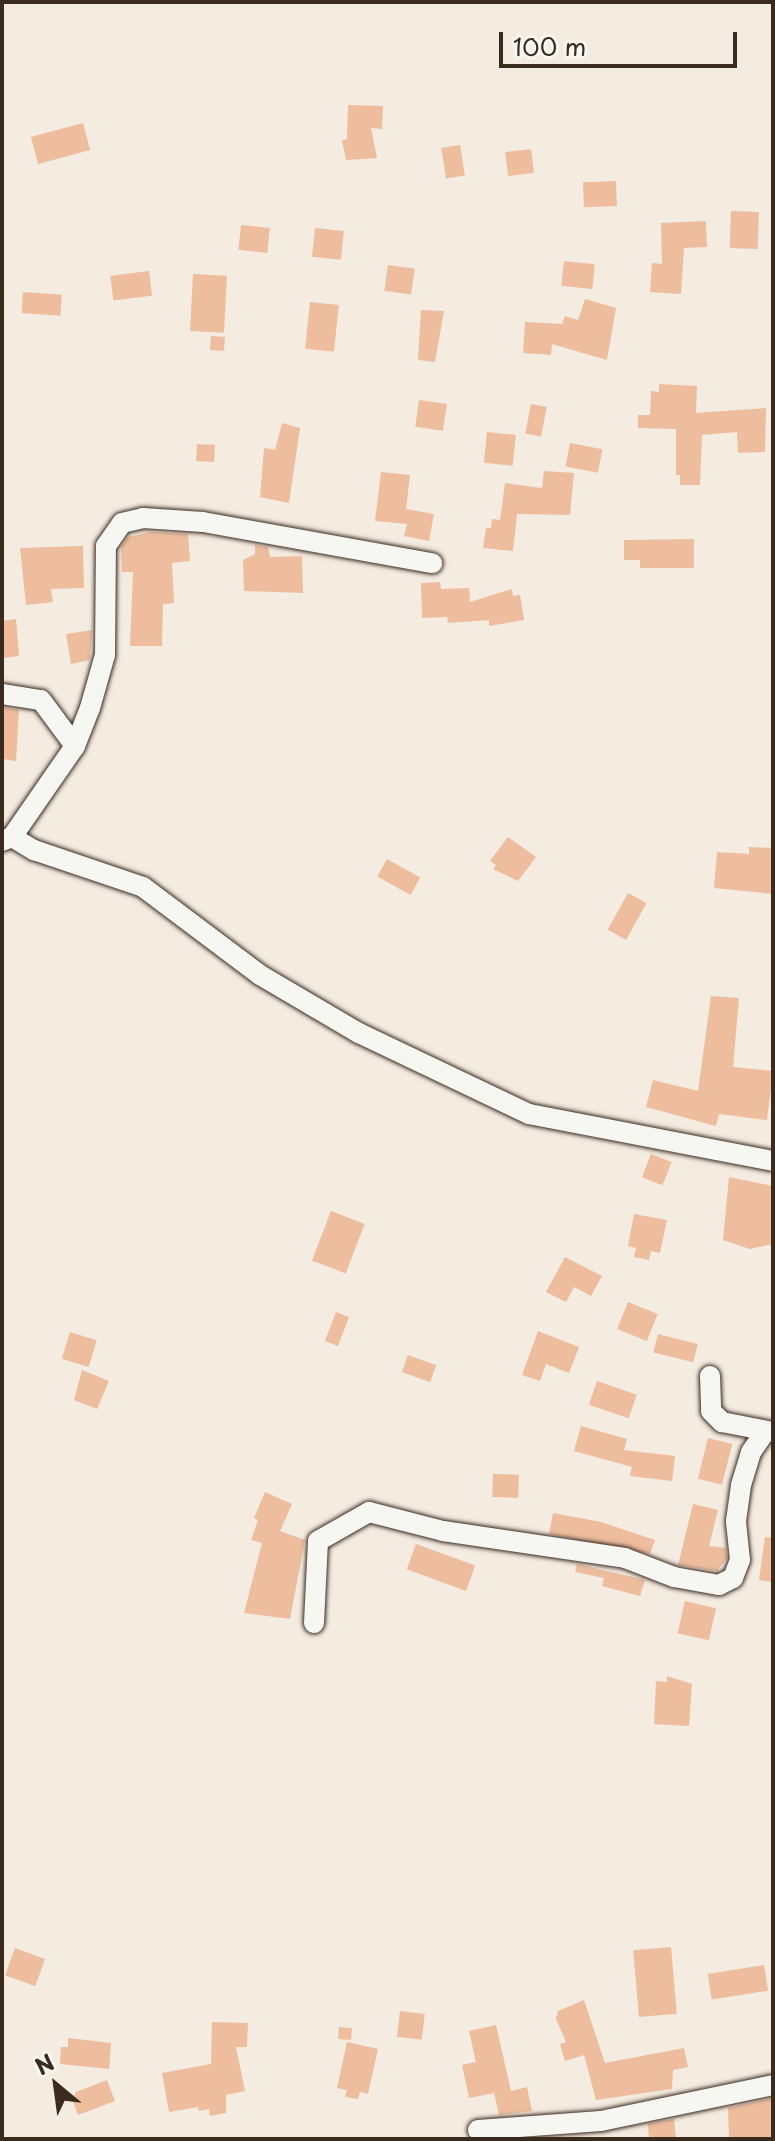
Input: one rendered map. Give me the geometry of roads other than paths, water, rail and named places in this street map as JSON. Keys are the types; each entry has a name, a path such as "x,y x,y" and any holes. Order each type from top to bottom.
{"street":[{"path":"432,563 231,526 143,518 122,523 106,546 105,655 99,684 75,746 7,839 143,887 260,975 359,1033 529,1114 773,1161"},
{"path":"2,694 41,700 75,746"},
{"path":"314,1623 318,1541 369,1512 443,1531 625,1558 674,1577 719,1585 733,1578 740,1560 736,1521 741,1485 751,1452 769,1432 717,1417 711,1411 710,1376"},
{"path":"478,2130 601,2121 773,2085"}]}
